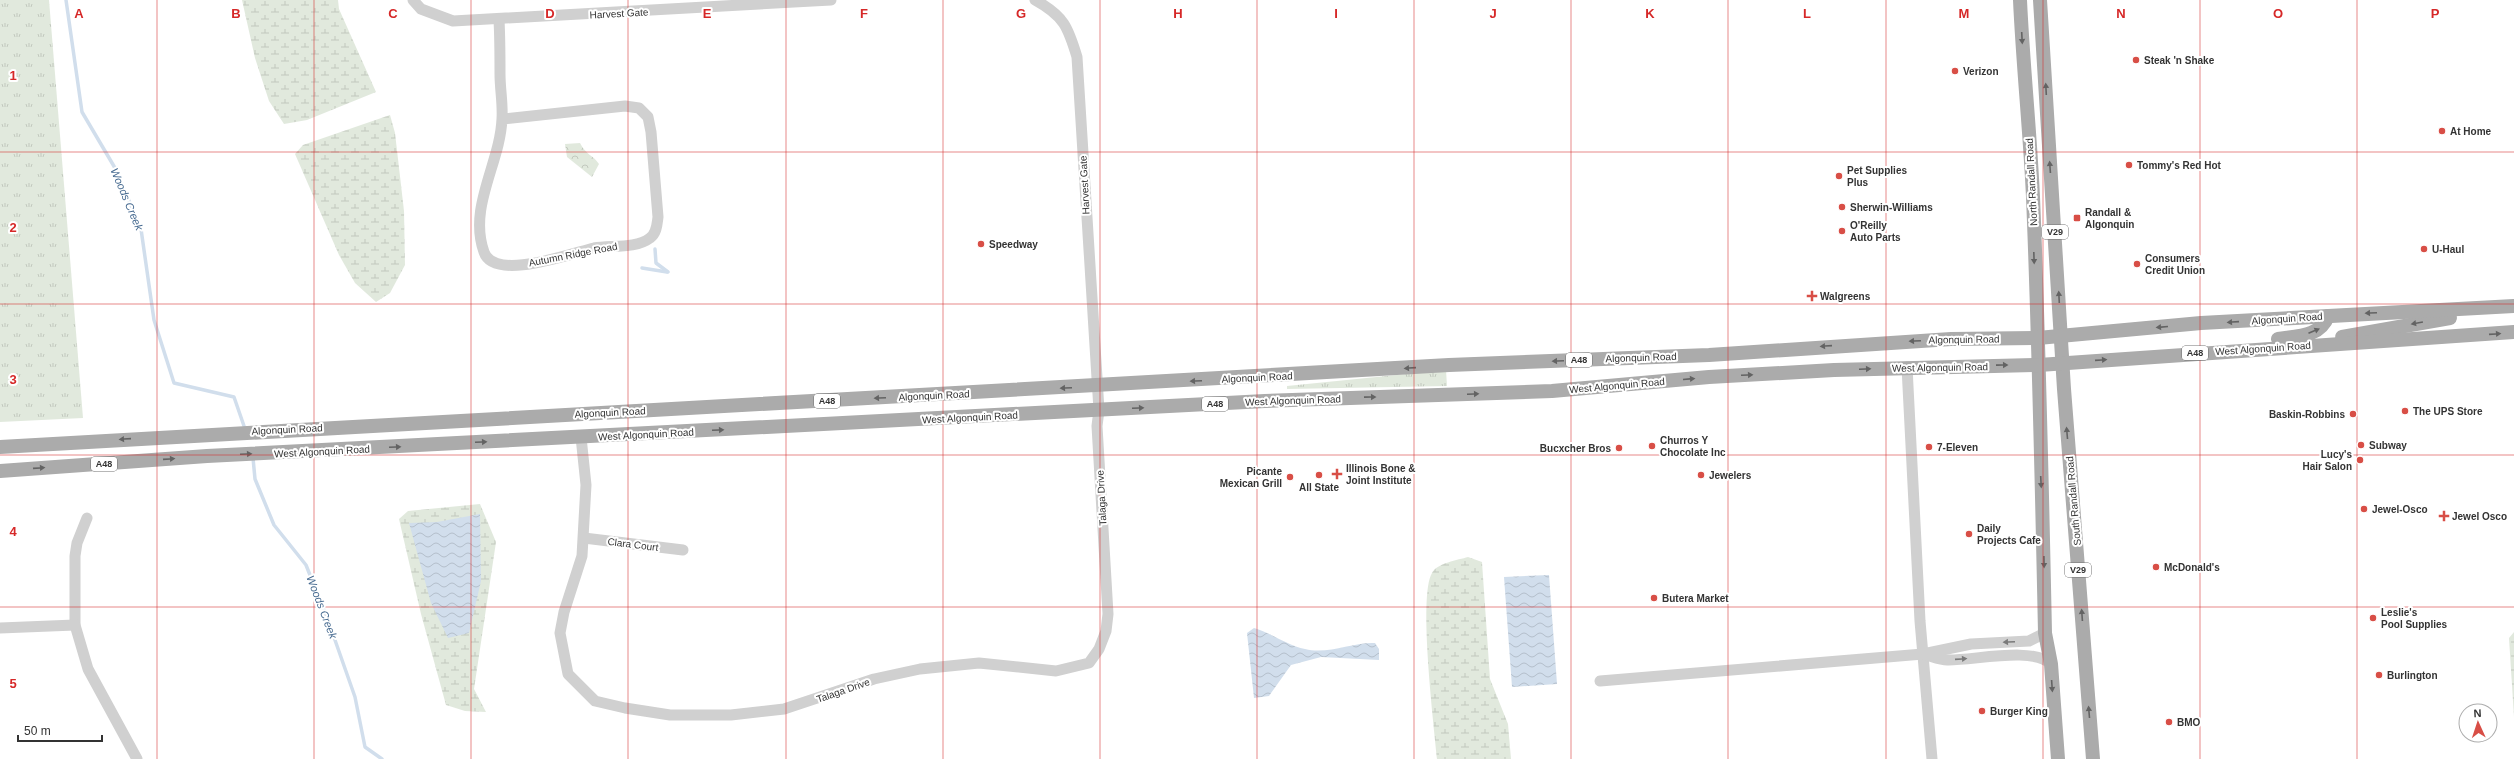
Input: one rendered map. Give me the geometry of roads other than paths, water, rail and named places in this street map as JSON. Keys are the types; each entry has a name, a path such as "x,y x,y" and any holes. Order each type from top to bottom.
{"main road":[{"name":"North Randall Road","path":"2020,0 2033,196 2039,365"},
{"name":"North Randall Road","path":"2040,0 2062,363"},
{"name":"Algonquin Road","path":"0,447 1448,365 1709,355 1919,340 2038,338 2201,323 2514,306"},
{"path":"2327,344 2356,333 2436,319 2469,317 2480,308"},
{"path":"2208,352 2315,333 2324,326 2328,316"},
{"name":"West Algonquin Road","path":"0,471 207,456 1265,401 1552,391 1709,377 1907,367 2039,365 2208,352 2514,332"},
{"name":"South Randall Road","path":"2062,363 2093,759"},
{"name":"V29","path":"2039,365 2046,633 2051,664 2058,759"}],"street":[{"name":"Harvest Gate","path":"413,0 421,9 453,21 499,20 831,0"},
{"name":"Harvest Gate","path":"1035,0 1060,16 1071,38 1077,57 1097,386"},
{"name":"Autumn Ridge Road","path":"499,20 503,119 498,150 480,204 484,253 491,262 508,266 537,262 595,248 643,242 651,238 657,228 658,217 652,132 648,117 639,108 625,106 503,119"},
{"path":"1907,367 1923,654 1932,759"},
{"name":"Talaga Drive","path":"581,437 586,485 584,538 582,556 564,612 560,633 568,674 595,701 625,708 670,715 731,715 784,709 874,679 920,669 979,663 1056,671 1089,663 1100,649 1106,631 1108,614 1097,426 1099,410 1097,386"},
{"path":"88,518 77,543 74,556 75,625 88,669 137,759"},
{"name":"Clara Court","path":"584,538 683,550"},
{"path":"0,628 75,625"},
{"path":"1600,681 1923,654 1971,644 2029,641 2046,633"},
{"path":"1923,654 1946,660 2024,656 2045,658 2051,664"}],"water":[{"path":"480,514 481,581 469,633 448,638 431,603 409,523 437,522"},
{"path":"1549,575 1557,684 1512,687 1504,577"},
{"path":"1254,628 1292,645 1305,649 1322,650 1358,644 1375,643 1379,649 1379,660 1321,657 1291,665 1269,696 1254,698 1247,633"}],"waterway":[{"name":"Woods Creek","path":"66,0 82,112 115,168 141,229 154,320 174,383 234,397 244,426"},
{"path":"655,249 656,263 668,272"},
{"path":"642,268 667,272"},
{"name":"Woods Creek","path":"253,458 255,479 274,525 306,565 329,623 355,697 365,747 382,759"}],"place":[{"name":"Steak 'n Shake","path":"2136,60"},
{"name":"Verizon","path":"1955,71"},
{"name":"At Home","path":"2442,131"},
{"name":"Tommy's Red Hot","path":"2129,165"},
{"name":"Pet Supplies Plus","path":"1839,176"},
{"name":"Sherwin-Williams","path":"1842,207"},
{"name":"Randall & Algonquin","path":"2077,218"},
{"name":"O'Reilly Auto Parts","path":"1842,231"},
{"name":"Speedway","path":"981,244"},
{"name":"U-Haul","path":"2424,249"},
{"name":"Consumers Credit Union","path":"2137,264"},
{"name":"Walgreens","path":"1812,296"},
{"name":"The UPS Store","path":"2405,411"},
{"name":"Baskin-Robbins","path":"2353,414"},
{"name":"Subway","path":"2361,445"},
{"name":"Churros Y Chocolate Inc","path":"1652,446"},
{"name":"7-Eleven","path":"1929,447"},
{"name":"Bucxcher Bros","path":"1619,448"},
{"name":"Lucy's Hair Salon","path":"2360,460"},
{"name":"Illinois Bone & Joint Institute","path":"1337,474"},
{"name":"All State","path":"1319,475"},
{"name":"Jewelers","path":"1701,475"},
{"name":"Picante Mexican Grill","path":"1290,477"},
{"name":"Jewel-Osco","path":"2364,509"},
{"name":"Jewel Osco","path":"2444,516"},
{"name":"Daily Projects Cafe","path":"1969,534"},
{"name":"McDonald's","path":"2156,567"},
{"name":"Butera Market","path":"1654,598"},
{"name":"Leslie's Pool Supplies","path":"2373,618"},
{"name":"Burlington","path":"2379,675"},
{"name":"Burger King","path":"1982,711"},
{"name":"BMO","path":"2169,722"}]}
